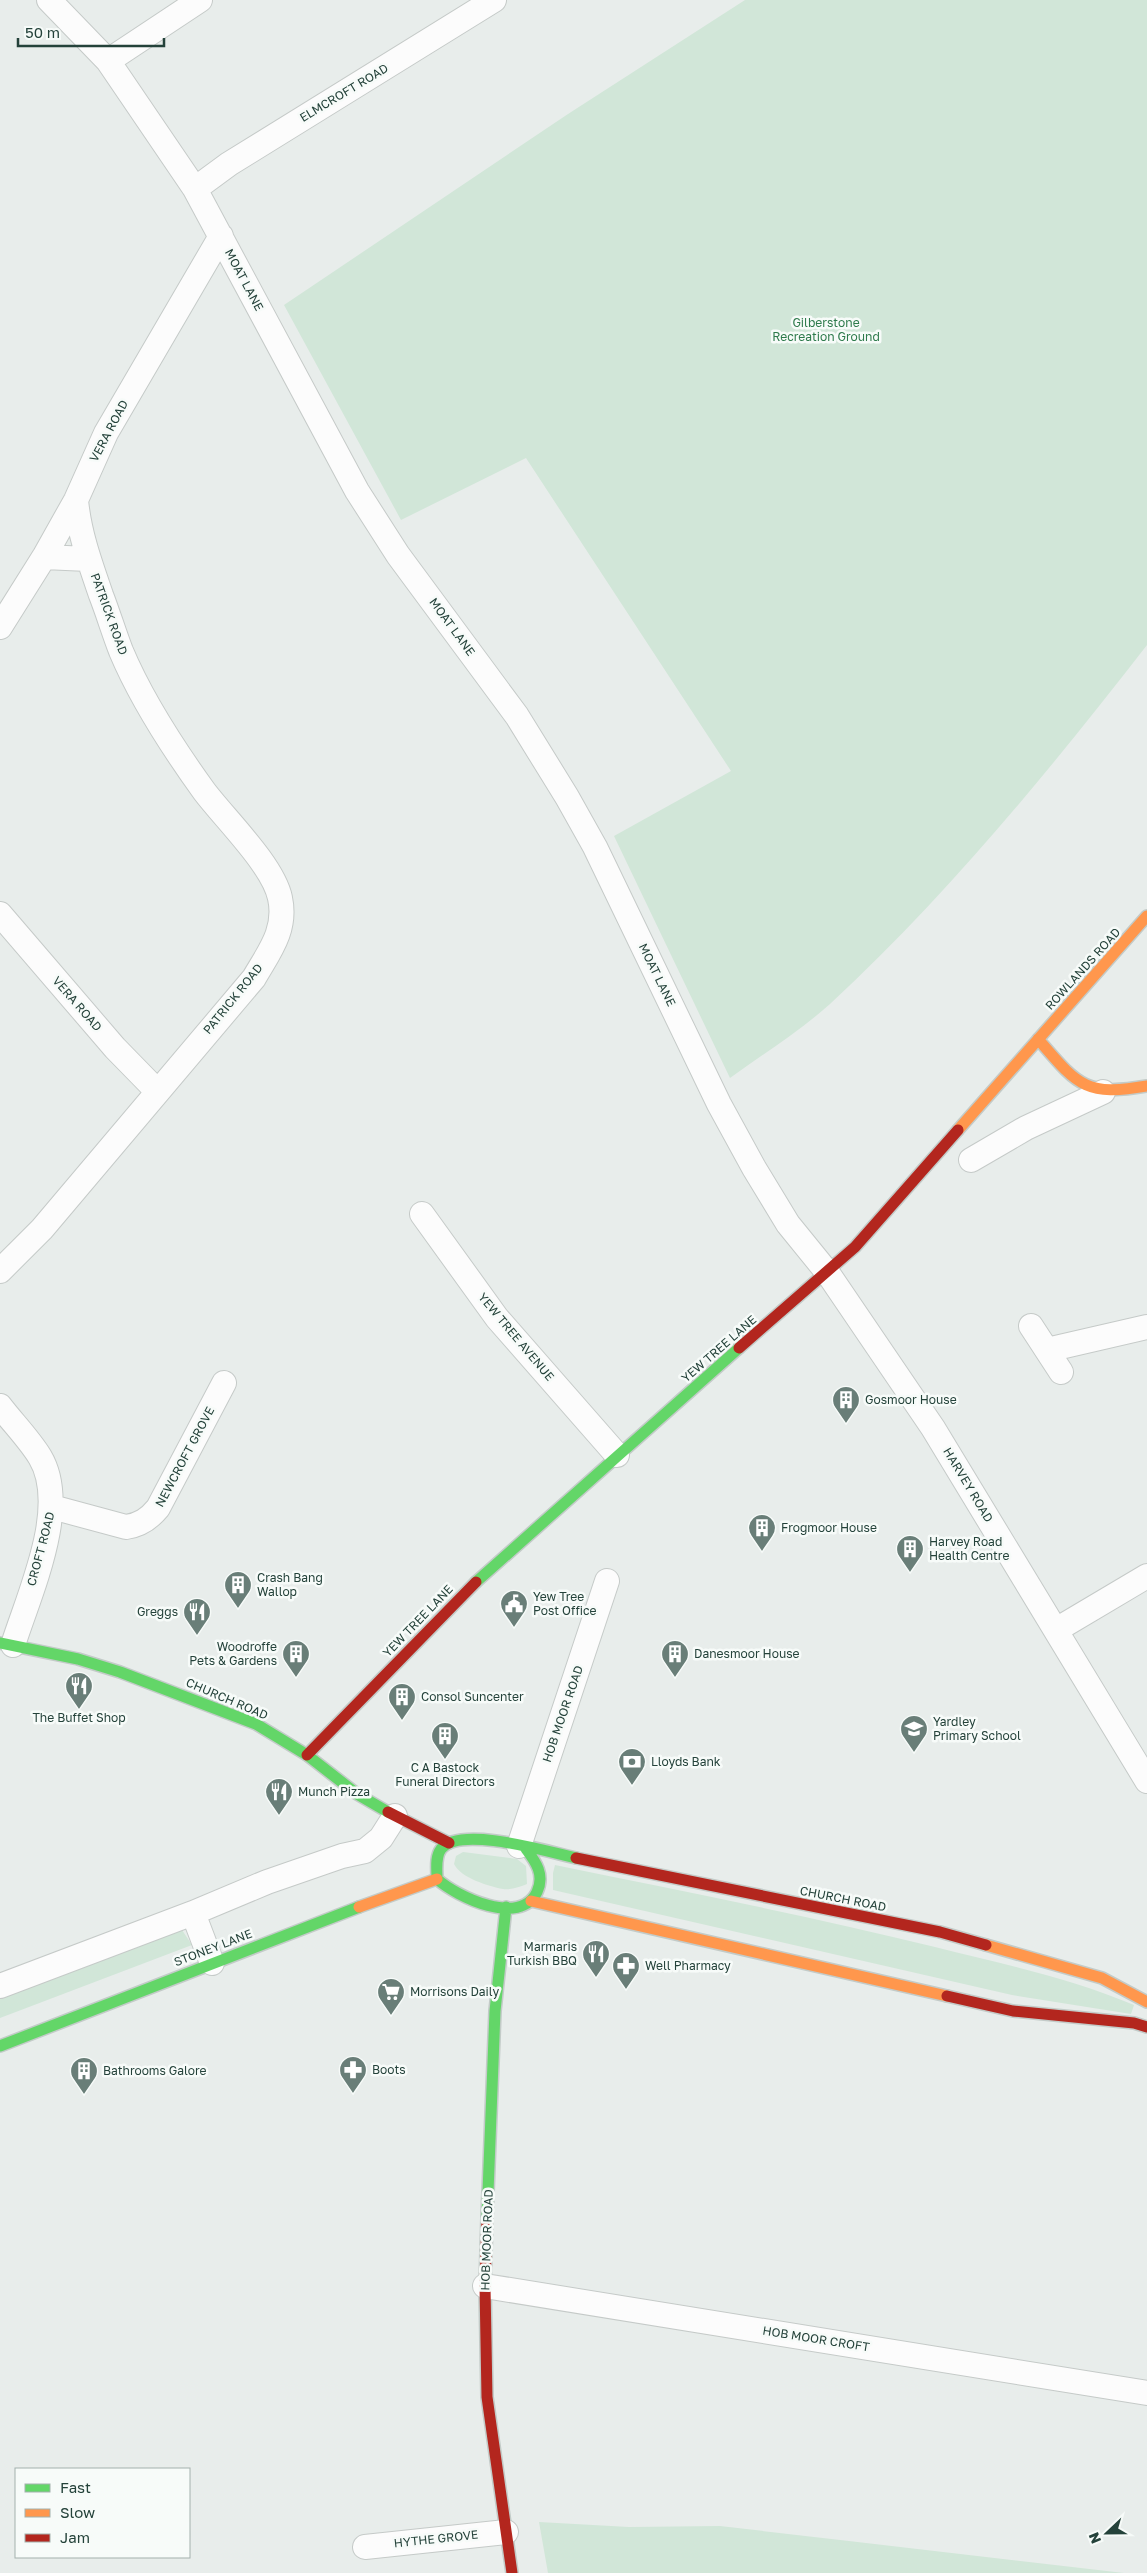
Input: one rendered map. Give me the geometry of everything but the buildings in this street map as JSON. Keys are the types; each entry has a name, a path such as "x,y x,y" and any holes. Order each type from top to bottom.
{"street":[{"name":"MOAT LANE","path":"49,0 108,61 195,189 357,491 398,555 517,716 567,797 595,847 718,1104 788,1224 827,1272"},
{"path":"108,61 200,0"},
{"name":"ELMCROFT ROAD","path":"195,189 228,164 494,0"},
{"name":"VERA ROAD","path":"0,627 44,557 76,500 106,433 221,236"},
{"name":"PATRICK ROAD","path":"0,1271 42,1229 254,978 279,934 280,897 265,868 205,792 156,719 121,652 79,529 76,500"},
{"name":"PATRICK ROAD","path":"44,557 88,559"},
{"name":"VERA ROAD","path":"0,914 115,1048 157,1091"},
{"name":"ROWLANDS ROAD","path":"1038,1039 1147,916"},
{"path":"1038,1039 1079,1084 1103,1092"},
{"name":"YEW TREE LANE","path":"307,1755 479,1579 617,1455 827,1272 882,1219 1038,1039"},
{"path":"971,1160 1026,1128 1103,1092 1147,1086"},
{"name":"YEW TREE AVENUE","path":"422,1214 497,1318 617,1455"},
{"name":"HARVEY ROAD","path":"827,1272 932,1428 1147,1781"},
{"path":"1031,1326 1061,1372"},
{"path":"1047,1350 1147,1327"},
{"name":"NEWCROFT GROVE","path":"52,1507 126,1527 136,1526 151,1517 158,1508 224,1383"},
{"name":"CROFT ROAD","path":"0,1406 41,1458 51,1489 52,1507 42,1554 6,1644"},
{"path":"1056,1630 1147,1576"},
{"name":"HOB MOOR ROAD","path":"522,1848 607,1581"},
{"name":"CHURCH ROAD","path":"6,1644 78,1659 120,1672 256,1724 307,1755 357,1794 395,1816 449,1843 470,1839 522,1848 940,1932 1102,1978 1147,2002"},
{"path":"0,1986 193,1913 266,1882 342,1856 365,1851 381,1838 395,1816"},
{"path":"449,1843 441,1848 436,1857 437,1879 452,1892 473,1901 517,1908 531,1901 539,1885 540,1872 534,1860 522,1848"},
{"name":"STONEY LANE","path":"0,2046 212,1962 437,1879"},
{"path":"531,1901 1013,2011 1109,2020 1134,2023 1147,2027"},
{"name":"HOB MOOR ROAD","path":"506,1907 495,2011 485,2286 488,2397 512,2573"},
{"path":"193,1913 212,1962"},
{"path":"1109,2020 1147,2038"},
{"name":"HOB MOOR CROFT","path":"485,2286 1147,2393"},
{"name":"HYTHE GROVE","path":"365,2547 506,2532"}],"green space":[{"name":"Gilberstone Recreation Ground","path":"745,0 1147,0 1147,645 1073,739 996,831 915,920 830,1004 794,1033 730,1078 614,836 731,771 526,458 401,520 284,305 568,114"},
{"path":"463,1852 517,1859 526,1866 527,1884 512,1889 503,1889 469,1877 462,1873 454,1864 456,1856"},
{"path":"555,1865 793,1914 935,1947 1061,1979 1134,2005 1131,2014 1012,1995 553,1890"},
{"path":"182,1930 192,1945 0,2018 0,1993"},
{"path":"539,2522 629,2527 720,2526 1124,2573 548,2573"}],"traffic: fast":[{"path":"476,1582 739,1348"},
{"path":"0,1643 78,1659 120,1672 256,1724 307,1755 357,1794 388,1812"},
{"path":"526,1849 538,1869 540,1880 537,1892 529,1902 517,1907 503,1908 473,1900 459,1894 437,1879 437,1859 441,1849 451,1842 466,1839 506,1842 576,1858"},
{"path":"0,2046 359,1907"},
{"path":"487,2218 495,2011 506,1907"}],"traffic: slow":[{"path":"958,1130 1147,916"},
{"path":"1038,1039 1073,1077 1084,1084 1109,1090 1147,1086"},
{"path":"359,1907 437,1879"},
{"path":"531,1901 947,1996"},
{"path":"986,1945 1102,1978 1147,2002"}],"traffic: jam":[{"path":"739,1348 855,1247 958,1130"},
{"path":"307,1755 476,1582"},
{"path":"388,1812 449,1843"},
{"path":"576,1858 940,1932 986,1945"},
{"path":"947,1996 1013,2011 1134,2023 1147,2027"},
{"path":"487,2218 485,2286 487,2397 512,2573"}],"place":[{"name":"Gosmoor House","path":"846,1424"},
{"name":"Frogmoor House","path":"762,1552"},
{"name":"Harvey Road Health Centre","path":"910,1573"},
{"name":"Crash Bang Wallop","path":"238,1609"},
{"name":"Yew Tree Post Office","path":"514,1628"},
{"name":"Greggs","path":"197,1636"},
{"name":"Woodroffe Pets & Gardens","path":"296,1678"},
{"name":"Danesmoor House","path":"675,1678"},
{"name":"The Buffet Shop","path":"79,1710"},
{"name":"Consol Suncenter","path":"402,1721"},
{"name":"Yardley Primary School","path":"914,1753"},
{"name":"C A Bastock Funeral Directors","path":"445,1760"},
{"name":"Lloyds Bank","path":"632,1786"},
{"name":"Munch Pizza","path":"279,1816"},
{"name":"Marmaris Turkish BBQ","path":"596,1978"},
{"name":"Well Pharmacy","path":"626,1990"},
{"name":"Morrisons Daily","path":"391,2016"},
{"name":"Boots","path":"353,2094"},
{"name":"Bathrooms Galore","path":"84,2095"}]}
